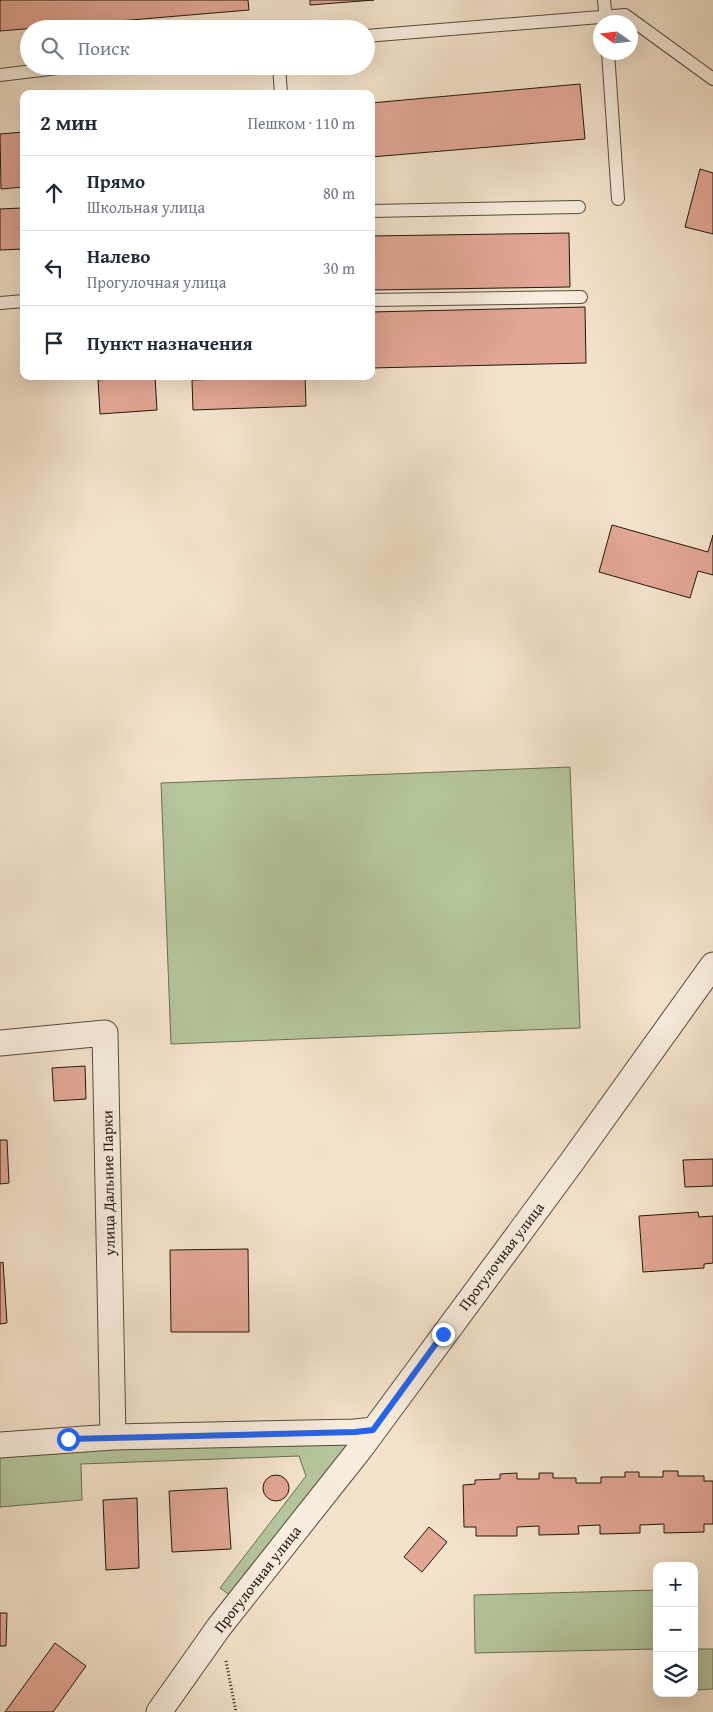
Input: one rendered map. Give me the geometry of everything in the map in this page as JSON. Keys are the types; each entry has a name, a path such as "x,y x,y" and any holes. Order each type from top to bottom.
{"street":[{"name":"Прогулочная улица","path":"160,1712 219,1627 373,1430 571,1163 713,965"},
{"name":"улица Дальние Парки","path":"0,1042 104,1033 113,1437"},
{"path":"0,1445 113,1437 355,1432 373,1430"}],"lane":[{"path":"604,0 606,15"},
{"path":"375,35 593,21"},
{"path":"638,24 713,79"},
{"path":"609,60 618,199"},
{"path":"0,75 20,73"},
{"path":"280,75 281,90"},
{"path":"375,211 579,207"},
{"path":"375,300 581,297"},
{"path":"0,303 20,302"}],"path":[{"path":"219,1627 236,1712"}],"green space":[{"path":"570,767 580,1028 171,1044 161,783"},
{"path":"364,1431 245,1606 220,1588 306,1476 299,1456 81,1464 82,1500 0,1507 0,1445"},
{"path":"653,1590 653,1649 475,1653 474,1595"},
{"path":"698,1649 713,1649 713,1689 698,1690"}],"building":[{"path":"0,0 248,0 249,10 130,20 20,20 20,29 0,31"},
{"path":"310,0 374,0 310,5"},
{"path":"580,84 585,139 375,157 375,103"},
{"path":"20,132 20,187 1,189 0,134"},
{"path":"700,169 713,173 713,234 685,227"},
{"path":"20,208 20,249 0,250 0,209"},
{"path":"569,233 570,287 375,290 375,236"},
{"path":"585,307 586,363 375,368 375,312"},
{"path":"98,380 155,380 157,410 100,414"},
{"path":"192,380 305,380 306,406 193,410"},
{"path":"612,525 708,552 713,535 713,575 698,571 690,598 599,572"},
{"path":"85,1066 86,1099 54,1101 52,1068"},
{"path":"0,1140 7,1140 9,1183 0,1184"},
{"path":"713,1159 713,1186 685,1187 683,1160"},
{"path":"698,1212 699,1217 713,1216 713,1263 704,1264 704,1268 643,1272 639,1216"},
{"path":"248,1249 249,1332 171,1332 170,1250"},
{"path":"3,1262 7,1323 0,1324 0,1263"},
{"path":"663,1471 678,1471 678,1476 704,1476 704,1481 713,1481 713,1524 704,1524 704,1532 664,1533 664,1524 640,1525 640,1533 600,1534 600,1525 578,1526 579,1534 539,1535 539,1526 517,1527 517,1536 476,1536 476,1527 464,1527 463,1485 475,1484 475,1480 500,1479 500,1474 517,1473 517,1479 539,1479 539,1473 553,1473 553,1478 576,1478 576,1483 601,1483 601,1477 625,1477 625,1472 639,1472 639,1477 663,1477"},
{"path":"276,1475 285,1479 289,1488 285,1497 276,1501 267,1497 263,1488 267,1479"},
{"path":"227,1488 231,1549 172,1552 169,1491"},
{"path":"137,1498 139,1568 106,1570 103,1500"},
{"path":"429,1527 447,1542 422,1572 404,1557"},
{"path":"0,1613 7,1613 6,1646 0,1646"},
{"path":"55,1643 86,1666 53,1712 5,1712"}],"route":[{"path":"68,1439 373,1430 443,1334"}]}
